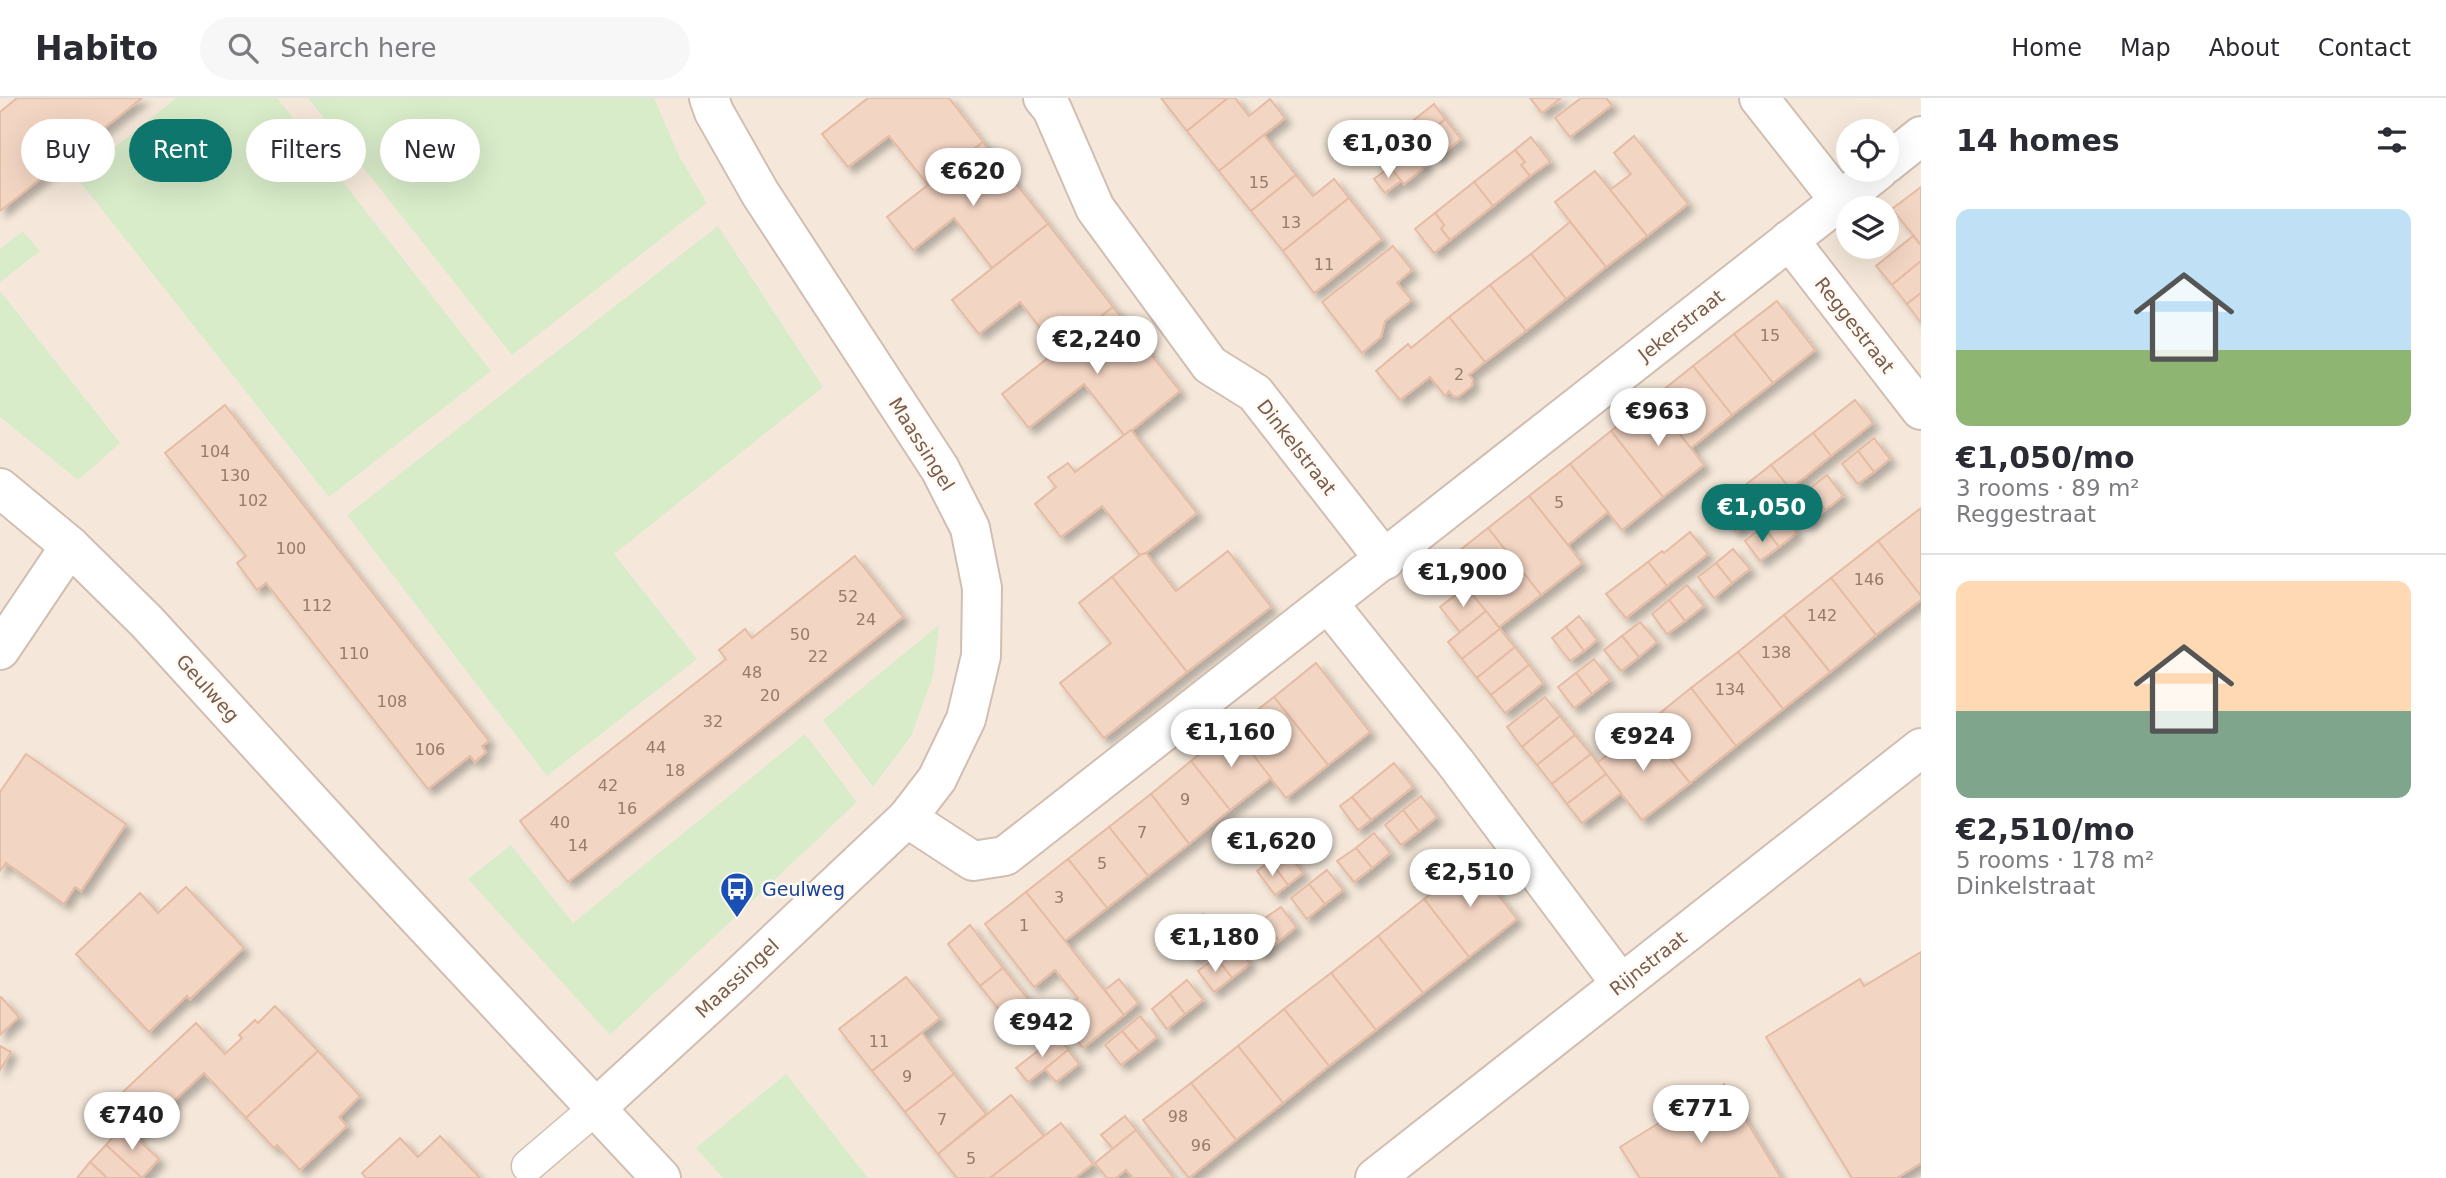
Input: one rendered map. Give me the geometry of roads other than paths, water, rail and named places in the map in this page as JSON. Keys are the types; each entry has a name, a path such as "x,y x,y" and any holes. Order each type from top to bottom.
{"street":[{"name":"Maassingel","path":"596,1108 907,818 937,779 966,719 981,656 982,588 970,528 940,469 760,193 714,112 709,98"},
{"name":"Dinkelstraat","path":"1043,98 1052,109 1095,208 1210,365 1255,393 1385,560"},
{"path":"1759,98 1836,196"},
{"path":"1899,154 1921,136"},
{"name":"Jekerstraat","path":"1846,196 1864,182"},
{"name":"Jekerstraat","path":"1385,560 1836,204"},
{"name":"Reggestraat","path":"1789,240 1921,410"},
{"name":"Geulweg","path":"0,488 70,546 147,622 365,861 661,1178"},
{"path":"0,650 70,546"},
{"path":"907,818 973,861 1005,856 1385,560"},
{"path":"1328,603 1455,762 1621,984"},
{"name":"Rijnstraat","path":"1375,1178 1921,748"}],"lane":[{"path":"528,1166 596,1108"}],"place":[{"name":"Geulweg","path":"737,919"}]}
